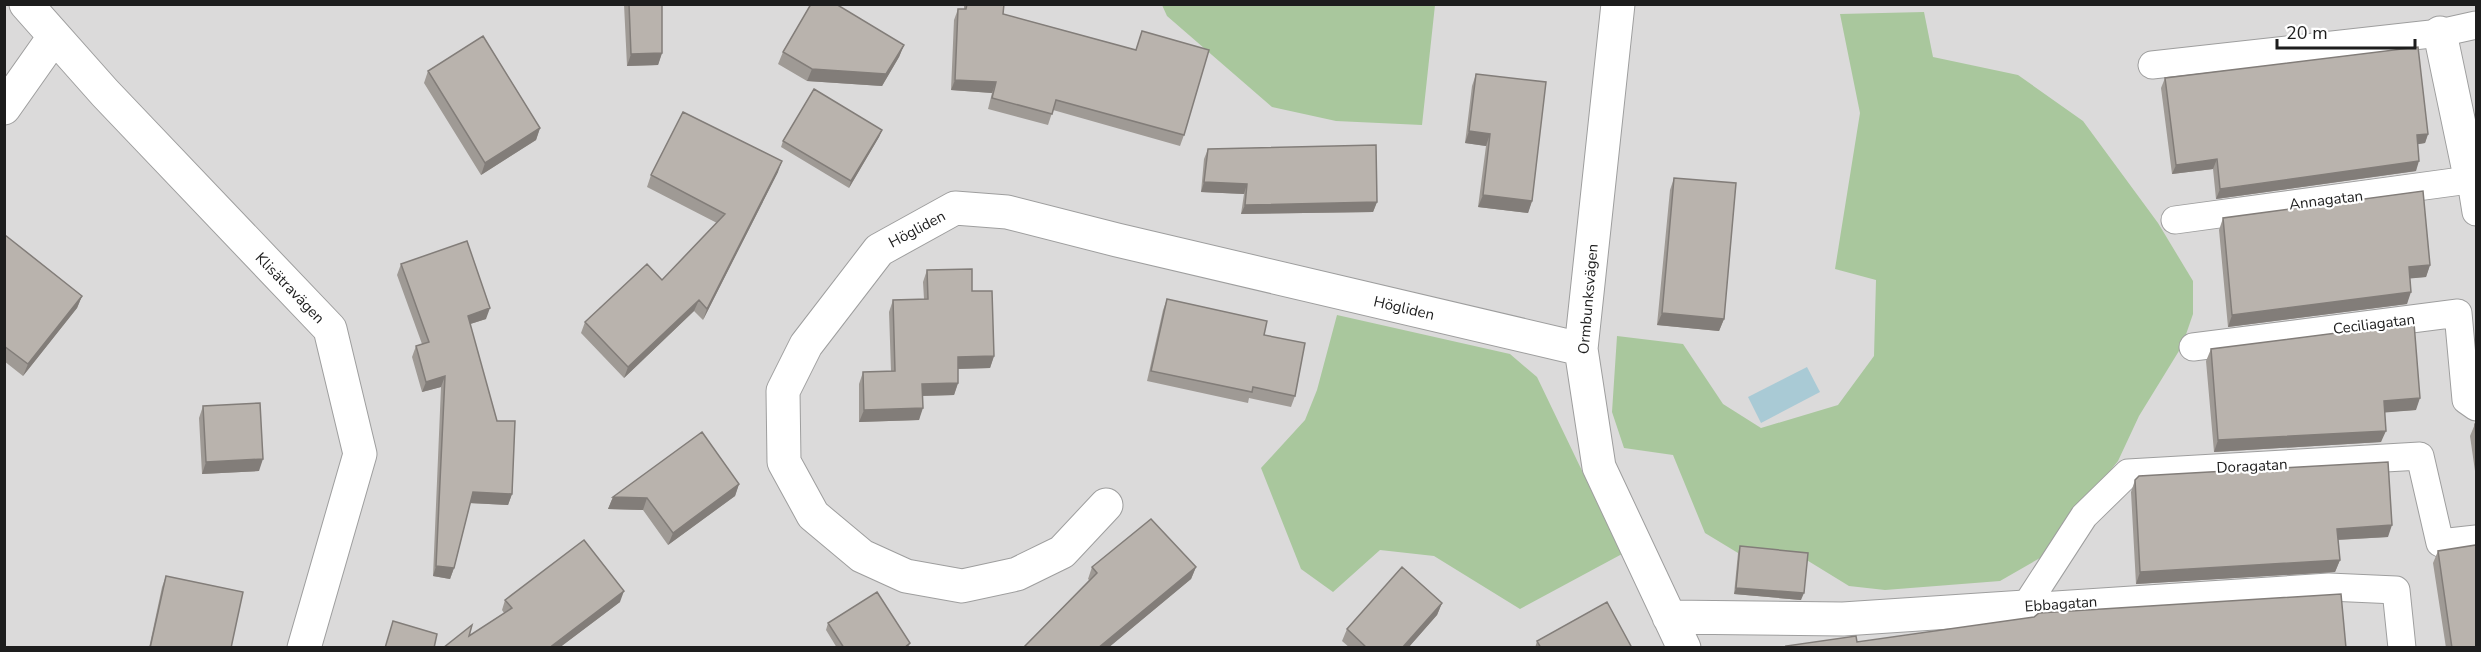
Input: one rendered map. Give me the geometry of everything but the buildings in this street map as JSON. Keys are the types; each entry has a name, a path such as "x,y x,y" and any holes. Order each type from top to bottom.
{"street":[{"name":"Klisätravägen","path":"26,4 54,37 330,330 360,454 304,648"},
{"name":"Ormbunksvägen","path":"1618,4 1581,349 1599,467 1684,648"},
{"path":"2440,33 2475,191"},
{"path":"4,108 54,37"},
{"name":"Högliden","path":"1106,505 1062,552 1017,574 962,586 906,576 862,556 813,514 784,462 783,391 806,345 879,250 955,208 1007,212 1116,240 1581,349"},
{"name":"Ebbagatan","path":"1669,617 1843,619 2025,607"}],"lane":[{"path":"2152,65 2440,33 2476,25"},
{"name":"Annagatan","path":"2175,220 2475,191"},
{"name":"Ceciliagatan","path":"2193,346 2458,314 2466,400 2476,407"},
{"name":"Doragatan","path":"2025,607 2084,516 2127,473 2420,456 2440,543 2476,539"},
{"name":"Ebbagatan","path":"2025,607 2330,587 2396,590 2402,648"}],"shaded area":[{"path":"4,5 2476,5 2476,647 5,647"}],"green space":[{"path":"1162,5 1435,5 1422,125 1336,121 1272,107 1167,16"},
{"path":"1924,12 1933,57 2018,75 2083,121 2158,223 2193,281 2193,314 2182,346 2139,416 2118,461 2040,558 2000,581 1885,590 1849,586 1805,559 1738,553 1705,533 1673,455 1624,448 1612,412 1617,336 1683,344 1723,404 1761,428 1838,405 1874,356 1876,280 1835,269 1860,113 1840,14"},
{"path":"1337,315 1510,354 1537,377 1622,554 1520,609 1434,556 1380,550 1333,592 1301,569 1261,468 1305,420 1317,390"}],"water":[{"path":"1807,367 1820,392 1761,423 1748,397"}]}
